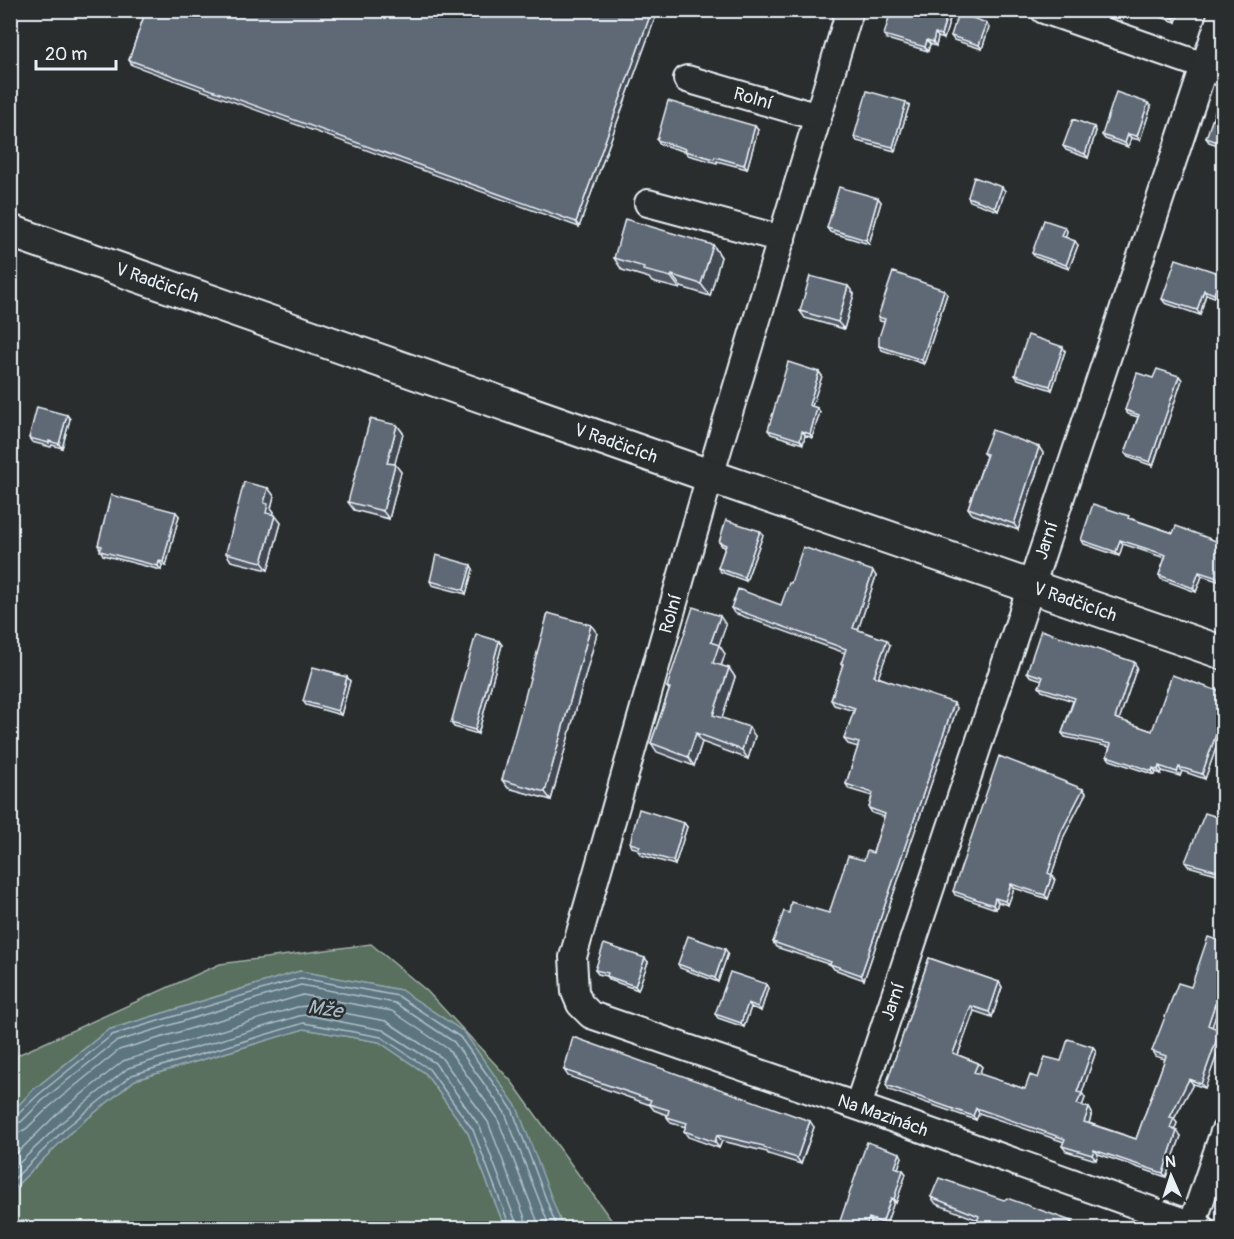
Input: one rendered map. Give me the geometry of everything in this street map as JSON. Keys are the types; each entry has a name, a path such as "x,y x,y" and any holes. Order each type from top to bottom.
{"street":[{"name":"Rolní","path":"575,992 573,957 710,476 850,10"},
{"path":"1044,10 1214,69"},
{"name":"Jarní","path":"858,1106 1030,586 1214,69 1223,10"},
{"name":"Rolní","path":"687,79 818,117"},
{"path":"648,203 782,238"},
{"name":"V Radčicích","path":"10,231 1224,653"},
{"name":"Na Mazinách","path":"575,992 580,1004 591,1015 858,1106 1195,1228"},
{"path":"1195,1228 1224,1132"}],"green space":[{"path":"371,944 427,991 512,1082 617,1228 563,1228 464,1032 400,990 300,971 108,1030 33,1090 11,1113 11,1058 220,964"},
{"path":"304,1029 379,1042 425,1073 468,1133 505,1228 11,1228 11,1191 71,1132 135,1080"}],"water":[{"name":"Mže","path":"300,971 401,990 464,1032 517,1107 563,1228 505,1228 468,1133 425,1073 379,1042 304,1029 135,1080 71,1132 11,1191 11,1113 33,1090 108,1030"}],"building":[{"path":"146,10 652,10 576,222 129,60"},
{"path":"891,10 930,10 947,15 941,35 935,33 933,42 927,40 925,47 884,35"},
{"path":"1148,10 1176,10 1174,18"},
{"path":"958,13 987,23 979,45 951,36"},
{"path":"867,91 906,102 893,147 854,137"},
{"path":"1116,92 1148,103 1137,136 1128,134 1125,143 1102,135"},
{"path":"668,101 755,126 744,165 685,151 686,149 657,140"},
{"path":"1218,103 1224,105 1224,144 1206,138"},
{"path":"1073,119 1094,127 1085,154 1063,146"},
{"path":"974,177 1002,187 995,207 968,197"},
{"path":"839,187 878,198 866,240 827,228"},
{"path":"625,219 713,245 701,284 672,275 671,277 643,270 644,267 614,258"},
{"path":"1044,220 1065,227 1062,236 1075,241 1066,265 1032,253"},
{"path":"1176,259 1221,274 1214,294 1204,290 1197,310 1162,299"},
{"path":"893,272 944,290 922,360 879,346 879,337 885,319 878,317"},
{"path":"810,276 848,286 838,322 800,311"},
{"path":"1028,335 1063,347 1050,386 1015,375"},
{"path":"788,362 819,372 809,405 817,408 810,434 802,431 800,440 768,430"},
{"path":"1157,369 1179,376 1150,462 1125,453 1139,415 1125,410 1137,373 1153,378"},
{"path":"37,407 67,415 59,444 29,438"},
{"path":"370,419 397,425 387,463 395,464 383,511 348,502"},
{"path":"992,430 1039,447 1014,524 968,508 987,454 983,453"},
{"path":"244,482 268,488 264,503 268,504 266,513 275,515 262,562 226,553"},
{"path":"111,495 176,512 163,562 159,561 158,566 100,551 102,546 98,545"},
{"path":"1093,504 1173,533 1176,526 1224,544 1224,580 1199,572 1193,588 1159,575 1166,555 1120,540 1116,552 1081,540"},
{"path":"726,520 760,531 744,577 718,568 726,545 719,542"},
{"path":"803,547 873,571 853,628 887,640 874,676 954,703 861,975 773,942 784,911 789,913 791,902 829,913 848,856 864,860 867,851 873,853 885,814 869,808 873,793 846,784 859,743 844,739 855,708 831,700 846,649 731,608 738,589 781,605"},
{"path":"436,555 471,565 464,590 430,581"},
{"path":"693,607 720,616 711,642 719,645 713,663 729,668 713,715 749,727 742,750 696,733 688,757 651,743 670,688 667,687"},
{"path":"548,613 591,625 545,792 502,780"},
{"path":"1041,630 1134,662 1115,718 1152,731 1172,675 1224,693 1224,731 1218,729 1202,774 1179,767 1177,772 1159,766 1158,770 1153,768 1152,771 1107,756 1111,744 1062,733 1075,698 1039,687 1043,677 1027,672"},
{"path":"476,634 499,641 475,730 451,723"},
{"path":"313,667 347,677 338,711 303,701"},
{"path":"999,756 1083,789 1061,832 1048,873 1052,875 1045,895 1011,884 1005,901 995,898 993,905 953,891"},
{"path":"639,809 684,823 673,861 638,851 640,846 630,843"},
{"path":"1205,813 1224,819 1224,873 1185,862"},
{"path":"688,936 725,949 715,978 678,964"},
{"path":"1208,937 1224,942 1224,1006 1215,1004 1208,1025 1220,1030 1201,1084 1189,1079 1170,1117 1174,1118 1170,1128 1177,1131 1163,1173 1094,1150 1092,1155 1062,1146 1065,1139 976,1108 973,1116 886,1085 929,958 999,982 989,1012 971,1006 953,1053 978,1063 974,1072 1025,1089 1030,1075 1038,1078 1045,1057 1061,1061 1068,1039 1093,1047 1077,1092 1082,1093 1077,1104 1089,1108 1084,1122 1136,1139 1166,1056 1152,1051 1178,983 1191,987"},
{"path":"604,944 645,958 635,986 607,976 608,973 595,970"},
{"path":"730,972 766,984 758,1007 748,1003 741,1023 715,1014"},
{"path":"573,1037 810,1121 797,1158 764,1148 764,1146 717,1135 715,1142 684,1131 687,1123 667,1117 669,1110 649,1104 651,1100 564,1070"},
{"path":"867,1142 900,1153 895,1167 903,1170 894,1199 891,1198 882,1223 869,1218 865,1228 853,1228 839,1224"},
{"path":"939,1178 1004,1200 1007,1198 1071,1221 1069,1228 975,1228 979,1216 931,1197"}]}
